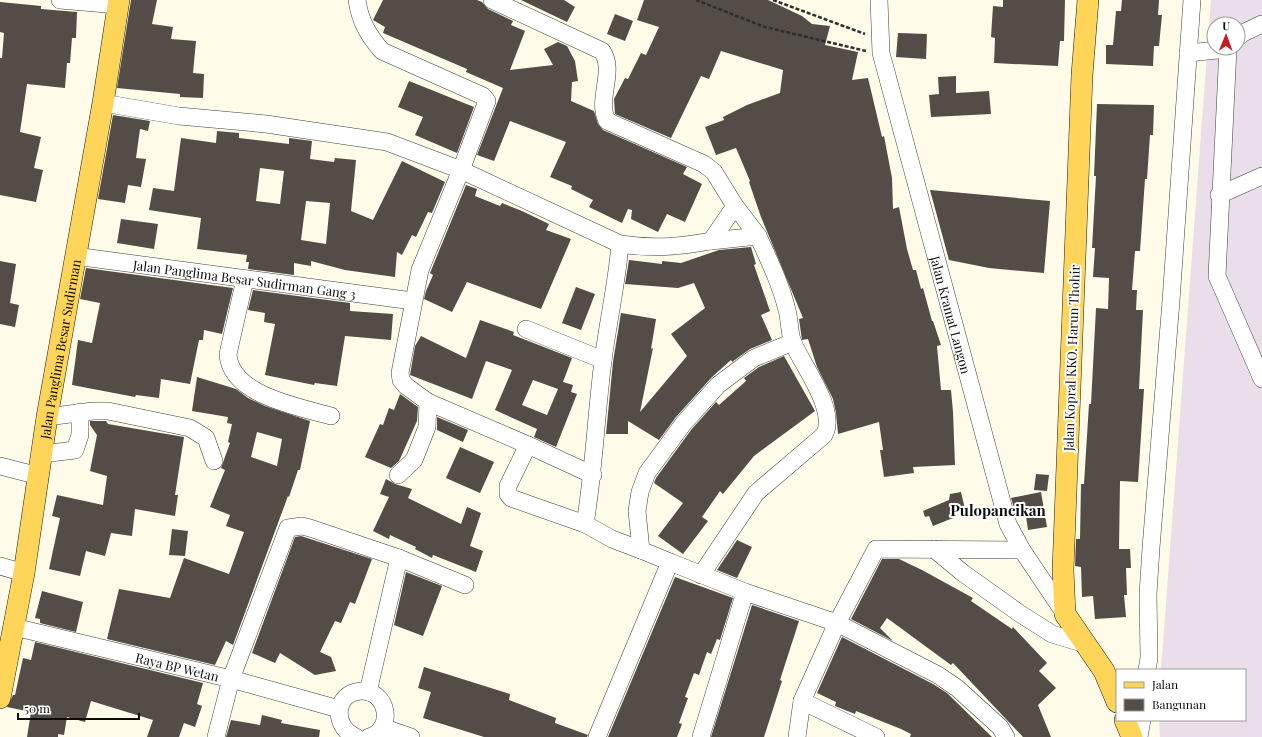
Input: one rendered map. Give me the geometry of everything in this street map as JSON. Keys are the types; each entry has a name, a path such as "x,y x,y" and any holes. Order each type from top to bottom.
{"main road":[{"name":"Jalan Kopral KKO. Harun Thohir","path":"1088,0 1082,75 1063,570 1065,614 1084,644 1104,671 1116,700"},
{"name":"Jalan Panglima Besar Sudirman","path":"0,698 24,573 47,417 103,103 119,3"},
{"path":"1125,721 1132,737"}],"street":[{"path":"60,0 119,3"},
{"path":"357,0 360,17 371,38 382,50 486,98 487,105 422,264 413,301 400,373 401,380 406,386 428,402 593,475"},
{"path":"492,0 602,51 607,62 603,109 607,121 704,164 714,172 735,206 758,236 770,262 788,310 793,342 825,406 828,429 824,436 756,493 701,575"},
{"name":"Jalan Kramat Langon","path":"879,0 881,46 1008,524 1022,550 1065,614"},
{"path":"1147,669 1149,658 1148,586 1171,309 1192,0"},
{"path":"1246,32 1262,24"},
{"path":"1188,53 1206,50"},
{"path":"1230,56 1219,195 1217,276 1262,379"},
{"path":"103,103 179,116 266,124 387,142 461,170 620,244 645,247 672,247 758,236"},
{"path":"1219,195 1262,176"},
{"path":"711,241 735,206"},
{"path":"585,524 593,475 594,440 603,360 617,278 620,244"},
{"name":"Jalan Panglima Besar Sudirman Gang 3","path":"75,256 413,301"},
{"path":"245,279 228,354 229,365 235,375 252,388 271,399 331,416"},
{"path":"526,329 603,360"},
{"path":"641,550 637,511 640,492 647,473 683,424 718,385 754,358 793,342"},
{"path":"398,475 414,460 427,427 428,402"},
{"path":"47,417 80,412 108,411 190,428 206,438 214,461"},
{"path":"42,454 75,450 80,434 80,412"},
{"path":"528,445 508,486 508,494 512,498 585,524 612,539 745,592 837,623 938,675 968,698 1000,727 1006,737"},
{"path":"0,466 39,476"},
{"path":"216,737 232,678 288,528 302,526 310,528 399,558 464,585"},
{"path":"797,737 802,701 837,623 876,549 1022,550"},
{"path":"934,549 963,573 1019,613 1052,634 1084,644"},
{"path":"368,692 399,558"},
{"path":"597,737 670,562"},
{"path":"0,566 24,573"},
{"path":"701,737 745,592"},
{"name":"Raya BP Wetan","path":"14,627 232,678 339,709"},
{"path":"352,736 340,724 339,709 347,697 353,693 368,692 380,700 386,713 382,727 378,733 368,737"},
{"path":"802,701 876,737"},
{"path":"1139,737 1142,721"},
{"path":"382,727 411,737"}],"path":[{"path":"696,0 765,27 858,50 881,46"},
{"path":"773,0 881,46"}],"shaded area":[{"path":"1211,0 1262,0 1262,737 1160,737 1159,721 1246,721 1246,669 1161,669 1207,56 1246,56 1246,16 1210,16"}],"building":[{"path":"131,0 157,0 152,24 173,27 171,39 196,41 193,73 204,74 203,98 180,97 180,94 117,88"},
{"path":"383,0 477,0 482,2 488,9 513,21 511,25 525,31 510,70 553,65 544,49 558,42 567,46 575,61 578,81 572,82 571,101 594,111 598,124 603,130 687,167 683,174 702,184 685,222 667,214 658,232 631,219 632,210 628,209 622,223 589,207 593,200 571,189 572,186 550,177 566,142 510,121 494,161 477,155 503,88 466,72 467,69 383,33 385,27 373,20"},
{"path":"521,0 564,0 575,7 567,22"},
{"path":"644,0 768,0 802,16 812,24 830,26 825,45 858,52 852,80 868,78 882,137 884,136 892,178 893,209 899,207 907,249 913,270 916,270 921,289 923,288 932,321 941,345 937,346 941,390 951,390 955,465 913,467 914,473 884,477 880,450 883,450 879,422 838,434 833,399 817,367 808,339 802,340 799,319 803,318 761,217 749,182 750,181 736,148 716,155 705,127 724,120 723,117 747,105 780,93 783,70 721,51 709,79 701,76 671,138 615,114 614,99 625,78 628,79 641,53 646,55 659,27 637,20"},
{"path":"1003,0 1065,0 1064,41 1060,41 1058,66 994,63 995,38 991,37 993,6 1003,7"},
{"path":"1122,0 1159,0 1158,15 1162,15 1159,46 1154,46 1153,66 1106,64 1106,45 1113,45 1116,11 1121,11"},
{"path":"0,2 41,6 41,9 77,12 76,38 72,38 70,63 67,63 65,88 27,84 20,132 41,137 34,168 43,170 36,202 0,195 0,58 2,58 4,33 0,32"},
{"path":"615,14 633,21 625,41 607,34"},
{"path":"898,33 927,34 926,59 896,57"},
{"path":"956,76 956,93 989,91 991,114 931,117 929,95 939,94 938,77"},
{"path":"409,81 474,107 457,153 415,135 423,117 398,107"},
{"path":"1097,104 1154,105 1153,135 1150,135 1147,179 1145,179 1140,251 1135,251 1132,290 1137,290 1136,310 1143,310 1139,389 1144,389 1138,482 1120,481 1119,549 1130,549 1131,568 1126,568 1127,595 1124,595 1126,617 1095,619 1093,596 1082,597 1081,567 1075,566 1076,539 1080,539 1081,484 1084,484 1089,404 1091,404 1096,308 1108,309 1109,278 1093,277 1095,248 1092,248 1096,176 1094,176"},
{"path":"113,115 150,121 148,131 140,129 136,158 146,159 141,187 128,185 125,203 98,199"},
{"path":"217,131 239,133 239,138 289,144 289,138 312,141 310,159 334,162 335,158 356,160 351,211 373,220 402,161 445,182 432,213 428,212 416,237 412,235 402,255 397,252 395,277 345,270 311,261 311,266 294,263 294,275 248,269 249,262 246,262 247,255 197,249 201,218 149,210 153,188 174,191 181,138 216,143","holes":["260,168 284,171 280,204 256,201","306,201 330,203 326,244 301,240"]},
{"path":"466,185 477,189 475,196 500,206 502,203 522,211 549,224 546,230 571,239 541,309 467,282 452,312 424,299 433,275 430,273"},
{"path":"930,190 1050,201 1044,273 989,268 949,260"},
{"path":"121,219 158,224 154,249 117,243"},
{"path":"751,247 756,264 754,265 770,311 761,315 772,340 750,349 732,362 731,360 712,377 676,417 659,440 628,421 628,434 606,434 613,362 621,313 656,319 651,349 653,348 640,412 687,356 671,334 705,308 694,283 678,288 625,284 629,260 662,264 662,261 681,263 719,250"},
{"path":"0,261 16,264 10,303 19,305 15,327 0,324"},
{"path":"86,268 233,288 222,334 204,330 203,340 199,340 190,384 161,379 159,398 136,395 135,397 72,385 78,340 92,343 100,303 80,299"},
{"path":"576,287 595,294 581,330 562,323"},
{"path":"253,290 350,303 350,311 393,314 391,340 345,336 337,386 315,383 314,385 265,375 275,324 264,322 265,313 248,310"},
{"path":"480,320 514,332 513,335 572,358 563,382 573,385 571,392 577,394 556,447 534,437 537,429 495,410 512,370 486,361 472,399 410,375 415,346 421,336 466,358","holes":["533,380 558,389 547,415 522,405"]},
{"path":"784,356 815,411 754,456 723,494 720,491 702,517 708,521 683,554 658,536 683,503 654,483 656,478 691,430 716,402 719,405 746,381 744,378 759,367"},
{"path":"197,377 236,389 248,398 265,406 310,421 300,470 298,470 289,497 288,496 233,645 226,641 215,665 107,639 119,589 170,598 184,558 229,574 244,532 226,526 230,515 210,507 225,470 221,468 230,443 228,442 232,424 227,423 228,417 192,411","holes":["257,432 282,439 277,466 251,457"]},
{"path":"400,394 418,407 417,421 399,461 391,468 365,457 380,424 383,425 389,408 394,410"},
{"path":"437,417 468,430 463,442 437,430"},
{"path":"90,421 106,421 108,424 184,437 175,495 178,495 175,516 135,509 132,536 111,533 105,556 86,551 80,576 49,569 60,518 52,516 57,495 103,505 107,476 90,471 97,435 90,425"},
{"path":"460,447 494,462 480,493 446,478"},
{"path":"1036,474 1049,475 1047,491 1034,490"},
{"path":"386,479 395,484 412,489 408,498 461,524 467,507 481,513 470,546 483,551 476,572 433,555 432,558 415,549 416,547 390,535 389,539 373,531 389,497 380,494"},
{"path":"961,492 965,509 950,512 953,518 933,526 929,516 925,517 923,511 949,500 950,494"},
{"path":"1041,492 1047,527 1028,530 1025,509 1015,511 1011,498"},
{"path":"172,529 188,531 185,556 169,555"},
{"path":"301,536 372,559 355,604 350,602 341,623 335,621 320,652 331,657 336,671 315,675 280,653 275,663 252,653 295,537"},
{"path":"737,540 752,547 737,578 717,570"},
{"path":"882,559 899,559 922,570 973,598 971,601 1012,629 1013,627 1047,663 1039,671 1056,688 1038,705 1051,737 1023,737 953,663 951,665 887,618 880,628 893,641 851,619"},
{"path":"406,572 442,586 423,636 394,625"},
{"path":"675,577 733,598 720,640 717,639 711,654 707,652 699,675 694,673 685,697 688,698 679,723 682,724 677,737 608,737"},
{"path":"42,591 83,602 76,632 40,623 40,619 35,618"},
{"path":"752,605 799,621 780,680 782,681 764,737 711,737"},
{"path":"842,637 933,684 947,693 992,737 910,737 911,734 901,729 856,711 855,714 835,706 836,702 817,693"},
{"path":"35,642 203,683 197,704 202,706 195,727 184,723 179,737 147,737 153,720 91,701 85,722 67,717 64,735 58,734 58,737 27,737 31,712 7,707 13,695 15,695 23,658 31,660"},
{"path":"424,667 510,694 509,700 556,718 555,723 588,735 587,737 484,737 423,718 431,692 418,688"},
{"path":"262,715 282,720 281,723 320,730 319,737 226,737 231,720 260,725"}],"district":[{"name":"Pulopancikan","path":"998,510"}]}
